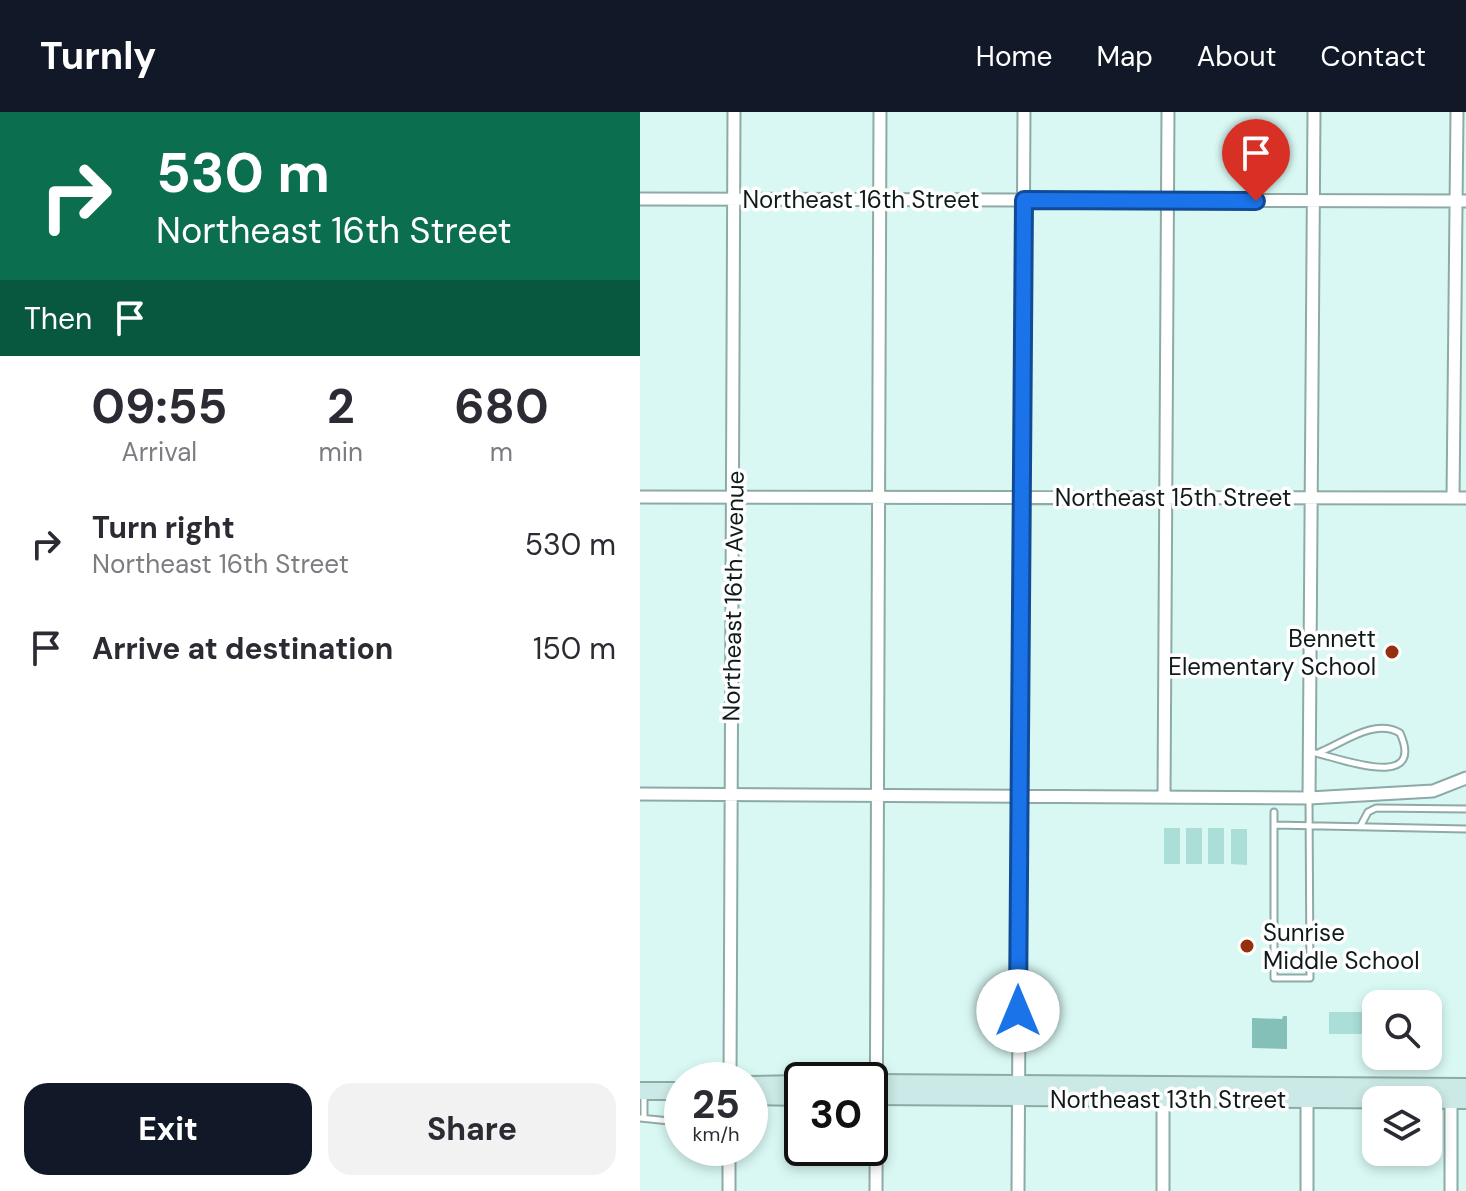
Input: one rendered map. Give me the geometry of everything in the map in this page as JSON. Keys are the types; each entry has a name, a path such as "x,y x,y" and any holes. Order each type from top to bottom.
{"street":[{"name":"Northeast 16th Avenue","path":"730,1062 734,112"},
{"path":"873,1062 880,112"},
{"path":"1018,1191 1024,112"},
{"path":"1164,797 1168,112"},
{"path":"1309,798 1315,752 1310,498 1314,112"},
{"path":"1453,498 1462,201 1457,112"},
{"name":"Northeast 16th Street","path":"640,199 1462,201"},
{"name":"Northeast 15th Street","path":"640,497 1466,498"},
{"path":"640,794 1309,798 1433,791 1466,778"},
{"path":"1443,787 1466,790"},
{"name":"Northeast 13th Street","path":"1018,1091 1163,1100 1466,1087"},
{"name":"Northeast 13th Street","path":"888,1089 1308,1093 1458,1100"},
{"path":"642,1091 664,1091"},
{"path":"1307,1191 1308,1093"},
{"path":"1163,1100 1163,1191"},
{"path":"1451,1191 1458,1100"},
{"path":"729,1166 729,1191"},
{"path":"875,1166 876,1191"}],"lane":[{"path":"1381,729 1400,733 1404,753 1400,761 1391,766 1352,766 1315,752 1347,738 1381,729"},
{"path":"1274,812 1274,978 1310,978 1309,798"},
{"path":"1360,827 1368,812 1376,808 1466,809"},
{"path":"1274,825 1466,829"},
{"path":"1274,936 1309,936"},
{"path":"642,1091 642,1118 664,1120"}],"shaded area":[{"path":"1164,828 1180,828 1180,864 1164,864"},
{"path":"1186,828 1202,828 1202,864 1186,864"},
{"path":"1208,828 1224,828 1224,864 1208,864"},
{"path":"1231,829 1247,829 1247,865 1231,864"},
{"path":"1329,1012 1362,1012 1362,1034 1329,1034"},
{"path":"1287,1016 1287,1049 1252,1048 1252,1018 1282,1019"}],"place":[{"name":"Bennett Elementary School","path":"1392,652"},
{"name":"Sunrise Middle School","path":"1247,946"}],"route":[{"path":"1018,1011 1024,200 1256,201"}]}
